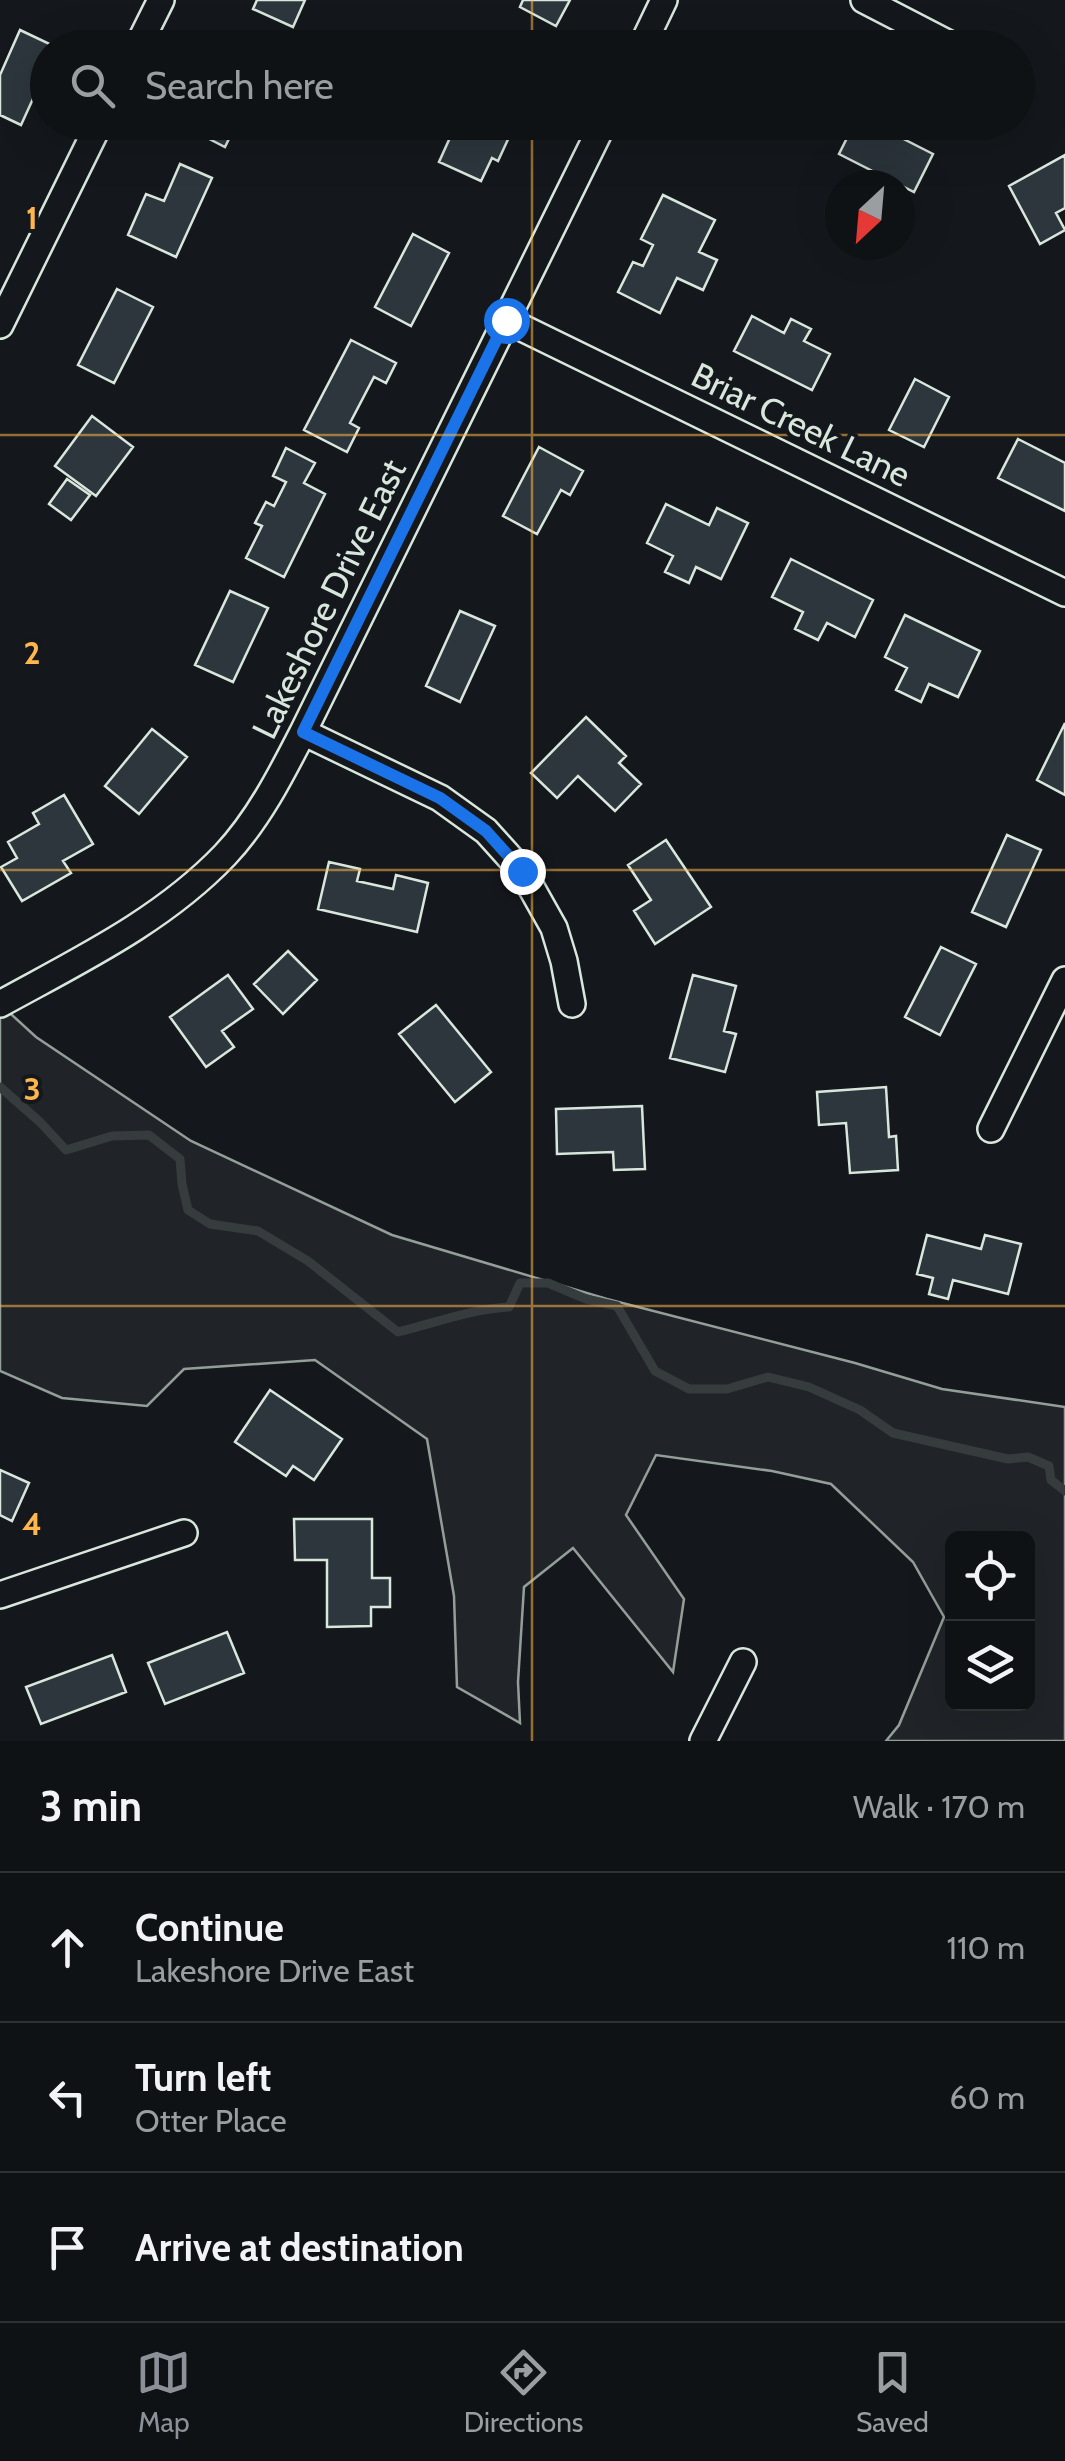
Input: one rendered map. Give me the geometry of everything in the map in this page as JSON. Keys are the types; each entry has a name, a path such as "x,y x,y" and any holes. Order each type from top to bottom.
{"street":[{"path":"146,30 162,0"},
{"path":"650,30 664,0"},
{"path":"864,0 923,30"},
{"path":"0,325 91,140"},
{"name":"Lakeshore Drive East","path":"0,1004 118,939 184,892 226,854 255,817 303,732 595,140"},
{"name":"Briar Creek Lane","path":"506,320 1065,594"},
{"path":"303,732 440,798 486,831 522,871 554,928 572,1004"},
{"path":"990,1129 1065,980"},
{"path":"0,1595 184,1532"},
{"path":"703,1741 743,1662"}],"shaded area":[{"path":"0,1004 36,1037 191,1141 392,1235 607,1299 942,1389 1065,1407 1065,1741 886,1741 899,1725 944,1617 913,1562 831,1484 772,1471 656,1455 626,1515 684,1599 673,1672 573,1548 524,1587 518,1682 520,1723 457,1687 454,1596 427,1439 315,1360 184,1369 147,1406 62,1398 0,1371"}],"building":[{"path":"257,0 305,0 293,27 253,9"},
{"path":"523,0 570,0 556,26 520,7"},
{"path":"20,30 30,35 30,105 21,125 0,115 0,75"},
{"path":"449,140 508,140 498,161 492,158 481,181 439,162"},
{"path":"846,140 905,140 933,154 915,190 915,170 871,170 839,154"},
{"path":"1065,155 1065,208 1056,213 1065,230 1040,244 1009,186"},
{"path":"180,164 212,178 176,257 128,235 146,194 164,201"},
{"path":"663,195 715,220 699,252 717,260 703,290 677,278 660,313 618,292 633,262 643,266 653,245 641,239"},
{"path":"413,234 449,253 411,326 375,307"},
{"path":"117,289 153,307 114,383 78,365"},
{"path":"752,316 784,333 791,319 811,329 804,341 830,354 812,390 734,351"},
{"path":"351,340 396,363 386,383 374,377 350,423 359,428 347,452 304,430"},
{"path":"915,379 949,397 924,447 889,430"},
{"path":"92,416 133,447 96,496 55,466"},
{"path":"1018,439 1065,463 1065,511 998,478"},
{"path":"539,447 583,471 570,495 561,490 537,534 503,516"},
{"path":"286,448 315,463 304,483 325,494 284,577 246,558 262,526 255,523 266,502 274,506 286,482 273,476"},
{"path":"67,479 90,495 71,520 49,504"},
{"path":"666,504 709,525 717,508 748,523 721,579 696,567 689,583 665,572 673,556 647,543"},
{"path":"791,559 873,600 855,637 827,623 818,640 795,629 803,612 772,597"},
{"path":"230,591 268,608 233,682 195,665"},
{"path":"460,611 495,626 460,702 426,686"},
{"path":"905,615 980,651 958,697 929,684 921,702 896,690 907,668 885,657"},
{"path":"586,717 626,756 619,763 641,784 615,811 578,776 557,798 531,773"},
{"path":"1065,723 1065,795 1037,780"},
{"path":"152,729 187,757 139,814 105,786"},
{"path":"64,795 93,844 63,861 71,873 22,901 1,867 17,858 8,842 39,824 33,813"},
{"path":"1007,835 1041,850 1006,927 972,912"},
{"path":"666,840 711,907 655,944 634,911 651,900 628,865"},
{"path":"329,862 360,869 357,881 393,889 396,875 428,883 417,932 318,909"},
{"path":"941,947 976,964 940,1035 905,1017"},
{"path":"288,951 317,980 283,1014 254,984"},
{"path":"228,975 253,1009 222,1031 234,1047 206,1067 170,1017"},
{"path":"693,975 736,986 724,1031 736,1034 725,1072 670,1058"},
{"path":"436,1005 491,1072 455,1102 399,1034"},
{"path":"886,1087 889,1137 896,1136 898,1170 850,1173 846,1123 819,1125 817,1092"},
{"path":"642,1106 645,1169 614,1170 613,1152 557,1154 556,1109"},
{"path":"927,1235 981,1249 985,1235 1021,1244 1008,1294 953,1280 948,1299 929,1294 933,1278 917,1274"},
{"path":"270,1390 342,1439 314,1480 293,1466 286,1476 235,1442"},
{"path":"0,1470 29,1483 12,1521 0,1515"},
{"path":"294,1519 372,1519 372,1578 390,1578 390,1607 371,1607 371,1626 327,1627 327,1560 295,1560"},
{"path":"227,1632 244,1673 165,1704 148,1663"},
{"path":"112,1655 126,1692 41,1724 26,1687"}],"waterway":[{"path":"0,1087 66,1150 112,1136 149,1135 180,1159 188,1210 210,1224 258,1231 308,1261 398,1332 467,1313 509,1307 520,1283 548,1283 586,1299 617,1306 655,1371 689,1389 727,1389 768,1377 809,1387 860,1410 893,1433 1008,1459 1028,1457 1049,1466 1051,1480 1065,1491"}],"route":[{"path":"506,320 303,732 440,798 486,831 522,871"}]}
